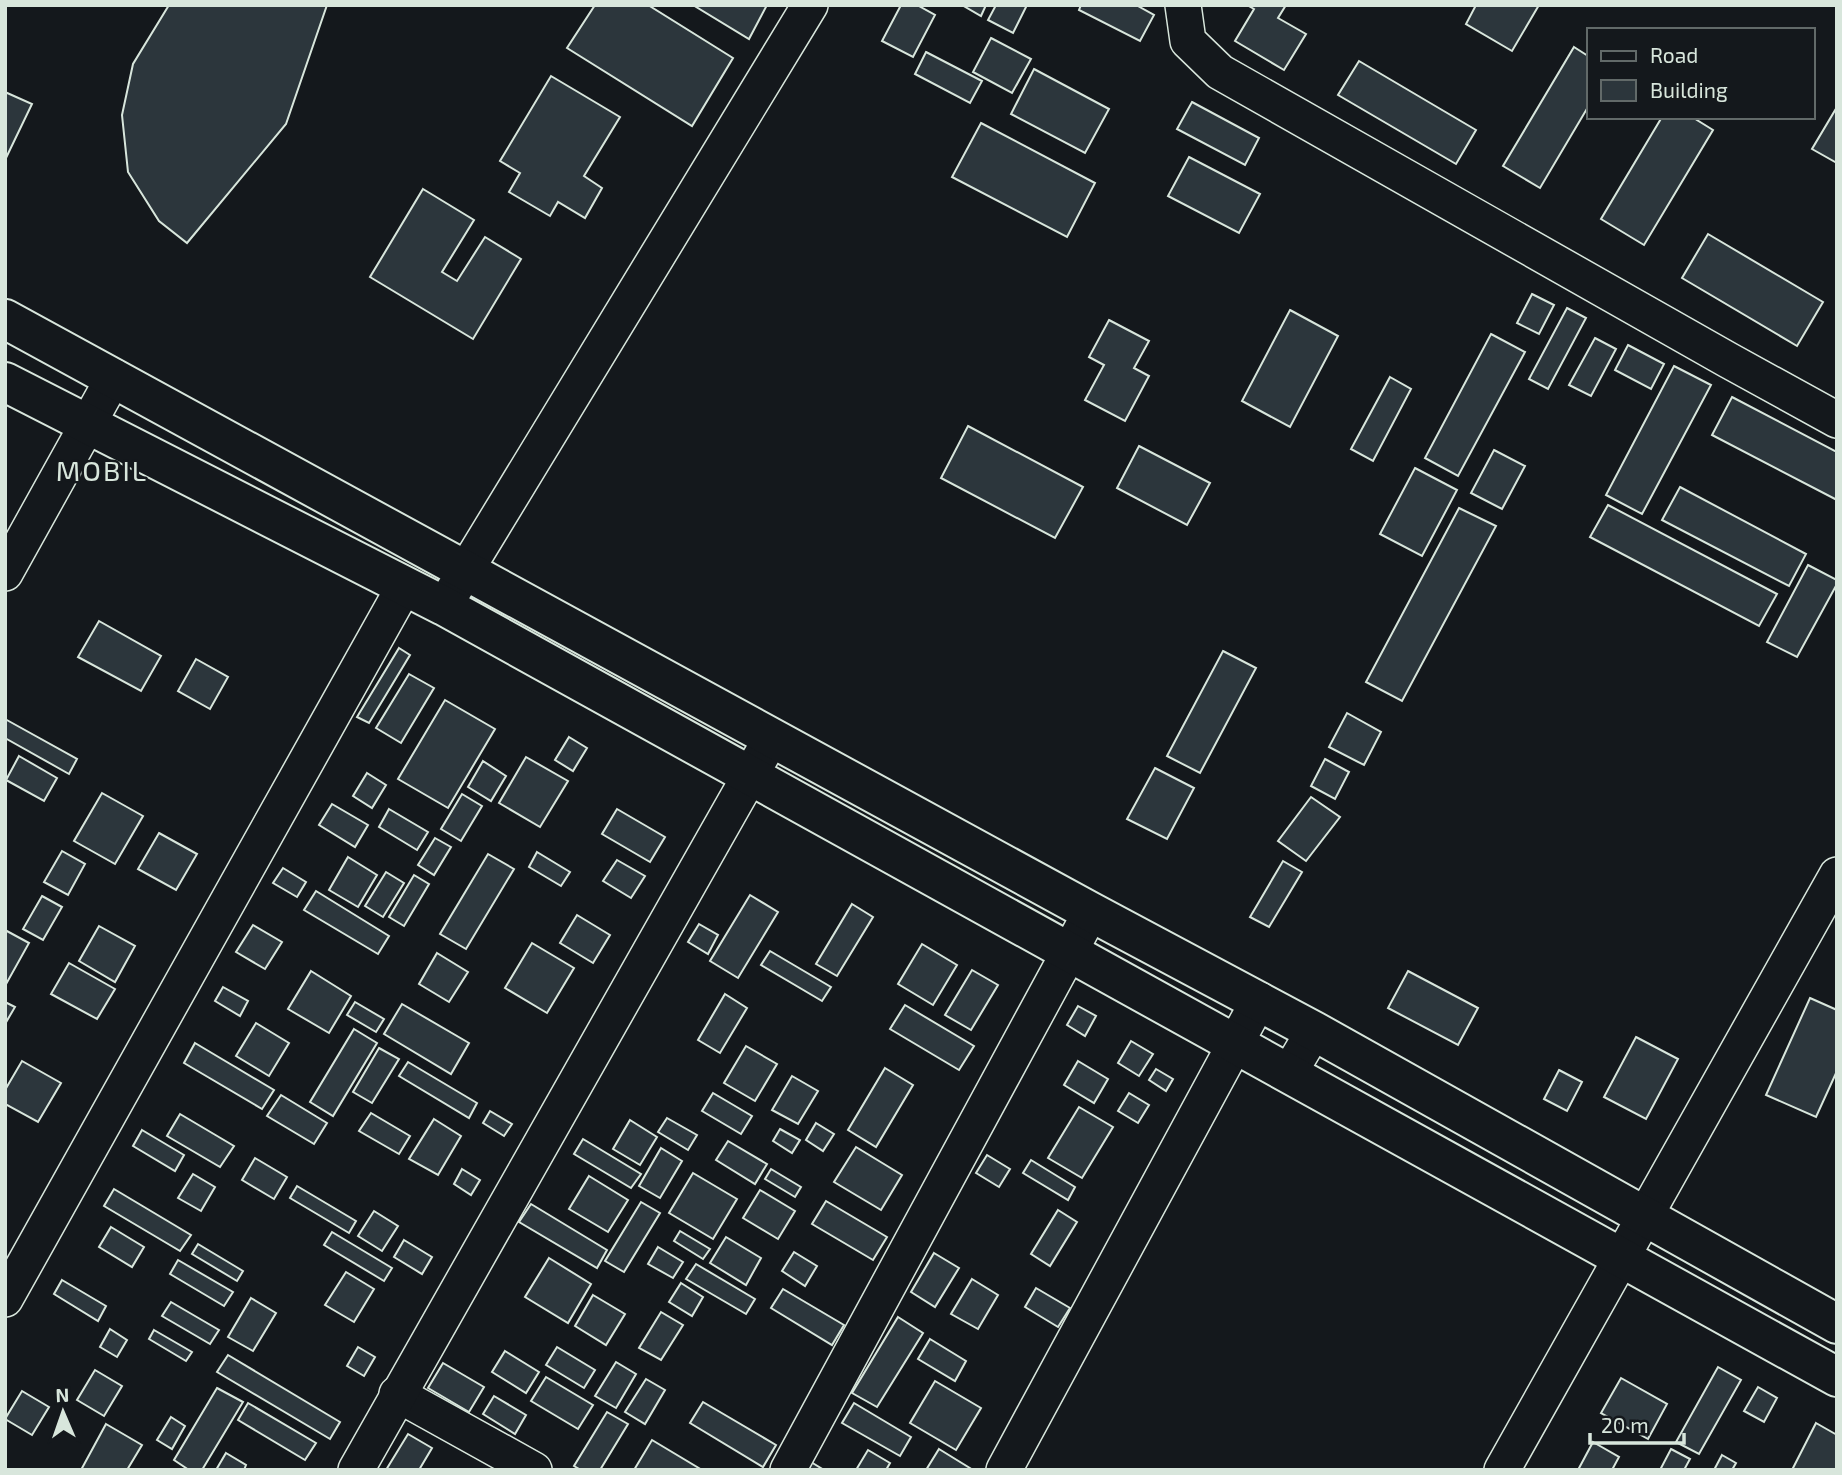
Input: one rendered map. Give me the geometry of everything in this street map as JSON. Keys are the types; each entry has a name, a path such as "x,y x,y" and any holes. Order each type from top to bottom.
{"main road":[{"path":"5,319 1091,912 1259,1000 1837,1324"},
{"path":"5,382 444,606 1837,1377"}],"street":[{"path":"444,606 810,5"},
{"path":"1183,5 1188,41 1220,72 1837,420"},
{"path":"5,573 114,377"},
{"path":"5,1299 404,587"},
{"path":"356,1470 772,737"},
{"path":"1502,1470 1837,875"},
{"path":"788,1470 1091,912"},
{"path":"1004,1470 1259,1000"},
{"path":"1289,1073 1314,1031"},
{"path":"397,1394 534,1470"}],"building":[{"path":"169,5 327,5 286,124 187,243 159,221 128,172 122,115 133,64"},
{"path":"595,5 648,5 733,58 692,126 567,48"},
{"path":"693,5 767,5 749,39"},
{"path":"901,5 917,5 935,15 913,57 882,41"},
{"path":"962,5 986,5 981,16"},
{"path":"996,5 1027,5 1013,33 988,20"},
{"path":"1081,5 1136,5 1154,15 1140,41 1079,10"},
{"path":"1247,5 1286,5 1278,18 1306,34 1284,70 1235,41 1254,9"},
{"path":"1476,5 1539,5 1512,51 1466,24"},
{"path":"991,38 1031,59 1012,93 973,72"},
{"path":"1574,47 1587,55 1587,109 1540,188 1503,166"},
{"path":"926,52 982,81 970,103 915,74"},
{"path":"1359,61 1476,130 1456,164 1338,95"},
{"path":"1034,69 1109,109 1085,153 1011,114"},
{"path":"551,76 620,117 584,176 602,188 585,218 558,202 550,216 509,192 520,173 500,161"},
{"path":"5,92 32,104 5,160"},
{"path":"1192,102 1259,138 1245,165 1177,129"},
{"path":"1837,107 1837,163 1812,149"},
{"path":"1661,119 1695,119 1713,130 1644,245 1601,219"},
{"path":"981,123 1095,183 1067,237 952,177"},
{"path":"1189,157 1260,194 1239,233 1168,196"},
{"path":"423,189 474,220 442,272 457,281 485,237 521,259 473,339 370,277"},
{"path":"1708,234 1823,302 1797,346 1682,278"},
{"path":"1532,294 1554,305 1539,334 1517,323"},
{"path":"1567,308 1586,318 1548,389 1529,379"},
{"path":"1290,310 1338,336 1290,427 1242,401"},
{"path":"1109,320 1149,341 1134,368 1149,376 1125,421 1085,400 1104,365 1089,357"},
{"path":"1491,334 1525,352 1458,476 1425,458"},
{"path":"1595,338 1616,349 1591,396 1569,385"},
{"path":"1628,345 1664,364 1651,389 1615,370"},
{"path":"1674,366 1711,385 1642,514 1606,495"},
{"path":"1390,377 1411,389 1373,461 1351,449"},
{"path":"1732,397 1837,452 1837,500 1712,435"},
{"path":"968,426 1083,487 1055,538 941,478"},
{"path":"1139,446 1210,483 1187,525 1117,488"},
{"path":"1494,450 1525,466 1502,509 1471,493"},
{"path":"1415,468 1457,490 1422,556 1380,534"},
{"path":"1680,487 1806,554 1789,586 1662,520"},
{"path":"1608,505 1777,594 1759,626 1590,537"},
{"path":"1459,508 1496,526 1402,701 1366,682"},
{"path":"1808,565 1837,580 1837,584 1797,657 1767,642"},
{"path":"99,621 161,656 141,691 78,657"},
{"path":"399,648 410,655 369,723 357,717"},
{"path":"1223,651 1256,668 1200,773 1167,756"},
{"path":"196,659 228,677 210,709 178,691"},
{"path":"409,674 434,688 401,743 376,728"},
{"path":"445,700 495,729 448,808 398,779"},
{"path":"1347,713 1381,732 1364,765 1329,747"},
{"path":"5,719 77,759 69,774 5,738"},
{"path":"569,737 587,748 573,771 555,760"},
{"path":"19,756 57,778 44,801 6,780"},
{"path":"526,757 568,781 540,827 499,803"},
{"path":"1325,759 1349,772 1335,799 1311,786"},
{"path":"483,761 506,776 491,801 468,787"},
{"path":"1155,768 1194,788 1167,839 1127,819"},
{"path":"367,773 386,785 372,808 353,796"},
{"path":"102,793 143,816 115,864 74,841"},
{"path":"462,794 482,806 461,841 441,829"},
{"path":"1311,797 1340,817 1306,861 1278,841"},
{"path":"332,804 368,825 355,847 319,825"},
{"path":"389,809 428,832 417,850 379,827"},
{"path":"617,809 665,837 650,862 602,834"},
{"path":"159,833 197,854 176,890 138,869"},
{"path":"435,838 451,847 434,875 418,865"},
{"path":"62,851 85,864 68,895 44,882"},
{"path":"537,852 570,872 561,886 529,867"},
{"path":"488,854 514,869 466,949 440,934"},
{"path":"348,857 377,875 358,907 329,890"},
{"path":"617,860 645,876 631,898 603,881"},
{"path":"1283,861 1302,872 1269,927 1250,917"},
{"path":"283,868 306,882 297,897 273,883"},
{"path":"386,872 404,883 383,917 365,906"},
{"path":"414,875 429,884 404,926 389,917"},
{"path":"316,891 389,936 378,954 304,910"},
{"path":"750,895 778,912 738,978 710,961"},
{"path":"42,896 62,907 43,940 23,929"},
{"path":"852,904 873,917 837,976 816,964"},
{"path":"577,915 610,935 593,963 560,943"},
{"path":"699,924 718,935 708,954 688,942"},
{"path":"253,925 282,942 265,969 236,952"},
{"path":"99,926 135,946 115,982 79,961"},
{"path":"5,930 29,943 5,986"},
{"path":"532,943 574,968 547,1013 505,988"},
{"path":"922,944 957,965 933,1005 898,984"},
{"path":"770,951 831,987 822,1001 761,965"},
{"path":"437,953 468,972 449,1002 419,984"},
{"path":"69,963 115,989 97,1019 51,994"},
{"path":"972,970 998,985 971,1030 945,1015"},
{"path":"311,971 351,996 329,1033 288,1009"},
{"path":"1408,971 1478,1008 1458,1045 1388,1008"},
{"path":"223,987 248,1001 240,1016 215,1001"},
{"path":"725,994 747,1008 720,1053 698,1040"},
{"path":"1810,998 1837,1010 1837,1071 1816,1117 1766,1095"},
{"path":"5,1002 15,1007 5,1024"},
{"path":"355,1002 384,1019 376,1032 347,1015"},
{"path":"402,1004 469,1043 451,1074 384,1034"},
{"path":"905,1005 974,1046 959,1070 890,1029"},
{"path":"1078,1006 1096,1016 1085,1036 1067,1025"},
{"path":"256,1023 289,1043 269,1076 236,1056"},
{"path":"354,1029 377,1043 333,1116 310,1102"},
{"path":"1636,1037 1678,1059 1646,1119 1604,1097"},
{"path":"1131,1041 1153,1054 1139,1076 1118,1063"},
{"path":"195,1043 274,1090 262,1109 184,1063"},
{"path":"746,1046 777,1064 755,1101 724,1083"},
{"path":"379,1048 399,1059 372,1103 353,1092"},
{"path":"22,1061 61,1083 38,1122 5,1104 5,1090"},
{"path":"1078,1061 1108,1079 1094,1103 1064,1085"},
{"path":"408,1062 477,1103 469,1118 399,1076"},
{"path":"885,1068 913,1085 876,1147 848,1130"},
{"path":"1156,1069 1173,1079 1166,1091 1149,1080"},
{"path":"1559,1070 1582,1082 1567,1111 1544,1099"},
{"path":"792,1076 818,1091 798,1124 772,1110"},
{"path":"713,1093 752,1116 741,1134 702,1111"},
{"path":"1129,1093 1149,1105 1138,1123 1118,1111"},
{"path":"281,1095 327,1123 314,1144 267,1116"},
{"path":"1079,1107 1113,1127 1082,1178 1048,1158"},
{"path":"490,1111 512,1124 504,1136 483,1123"},
{"path":"371,1113 410,1136 399,1154 359,1131"},
{"path":"180,1114 234,1146 220,1167 167,1136"},
{"path":"667,1118 697,1135 688,1150 658,1132"},
{"path":"434,1119 461,1136 438,1175 409,1159"},
{"path":"630,1120 657,1137 640,1165 613,1149"},
{"path":"816,1123 834,1134 823,1151 806,1140"},
{"path":"780,1129 800,1140 792,1153 773,1141"},
{"path":"142,1130 184,1155 175,1171 133,1146"},
{"path":"583,1139 641,1174 631,1188 574,1154"},
{"path":"728,1141 767,1164 755,1184 716,1160"},
{"path":"856,1147 902,1175 881,1210 834,1182"},
{"path":"661,1148 682,1161 660,1198 639,1186"},
{"path":"987,1155 1010,1169 999,1187 976,1173"},
{"path":"255,1158 287,1177 274,1199 242,1180"},
{"path":"1031,1160 1075,1187 1068,1200 1023,1173"},
{"path":"462,1169 480,1180 471,1195 454,1184"},
{"path":"771,1169 801,1187 795,1197 765,1179"},
{"path":"693,1173 737,1199 713,1239 669,1213"},
{"path":"193,1174 215,1187 201,1211 178,1198"},
{"path":"589,1176 628,1200 608,1232 569,1209"},
{"path":"297,1186 356,1221 349,1233 290,1198"},
{"path":"114,1189 191,1235 180,1251 104,1206"},
{"path":"760,1190 795,1211 778,1239 743,1218"},
{"path":"826,1201 887,1237 873,1260 812,1224"},
{"path":"641,1202 660,1213 624,1272 605,1261"},
{"path":"531,1204 607,1250 597,1268 519,1222"},
{"path":"1058,1210 1077,1222 1050,1266 1031,1254"},
{"path":"374,1211 398,1226 382,1251 358,1236"},
{"path":"111,1227 144,1247 132,1267 99,1247"},
{"path":"680,1231 710,1249 703,1259 674,1241"},
{"path":"332,1232 392,1268 384,1281 324,1245"},
{"path":"726,1237 761,1258 746,1285 710,1263"},
{"path":"404,1240 432,1257 422,1274 394,1257"},
{"path":"198,1244 243,1271 237,1281 192,1254"},
{"path":"658,1247 683,1262 673,1278 648,1264"},
{"path":"794,1252 817,1266 805,1286 782,1271"},
{"path":"934,1253 959,1268 935,1307 911,1292"},
{"path":"549,1258 591,1284 568,1323 525,1297"},
{"path":"178,1260 233,1292 224,1306 170,1274"},
{"path":"696,1264 755,1299 746,1314 686,1279"},
{"path":"346,1272 374,1289 354,1322 325,1305"},
{"path":"972,1279 998,1295 978,1329 951,1314"},
{"path":"62,1280 106,1306 98,1321 54,1294"},
{"path":"681,1283 703,1297 692,1316 669,1302"},
{"path":"1036,1288 1070,1308 1058,1327 1025,1307"},
{"path":"783,1289 844,1325 832,1345 771,1308"},
{"path":"593,1295 625,1314 606,1345 575,1326"},
{"path":"251,1298 276,1313 253,1351 228,1337"},
{"path":"171,1302 219,1330 210,1344 162,1316"},
{"path":"661,1312 683,1325 661,1360 639,1348"},
{"path":"898,1317 923,1333 877,1407 852,1393"},
{"path":"110,1329 127,1340 117,1357 100,1347"},
{"path":"154,1330 192,1352 186,1361 149,1339"},
{"path":"930,1339 966,1361 955,1381 918,1359"},
{"path":"358,1347 375,1357 364,1376 347,1366"},
{"path":"557,1347 595,1370 584,1388 546,1365"},
{"path":"505,1351 539,1372 526,1393 492,1372"},
{"path":"228,1355 340,1422 330,1439 217,1372"},
{"path":"616,1362 636,1374 616,1408 595,1396"},
{"path":"443,1363 484,1387 469,1412 428,1388"},
{"path":"1718,1367 1741,1380 1699,1454 1676,1442"},
{"path":"95,1370 122,1386 104,1416 77,1400"},
{"path":"546,1377 593,1405 578,1429 531,1401"},
{"path":"1621,1378 1667,1404 1648,1439 1601,1413"},
{"path":"646,1379 665,1390 645,1424 625,1412"},
{"path":"935,1381 981,1408 956,1450 910,1423"},
{"path":"1758,1387 1777,1398 1764,1422 1744,1411"},
{"path":"217,1388 243,1402 202,1470 189,1470 174,1460"},
{"path":"22,1391 49,1407 32,1435 5,1419"},
{"path":"494,1396 526,1415 515,1434 483,1414"},
{"path":"703,1402 776,1445 763,1467 690,1423"},
{"path":"248,1403 316,1443 305,1460 238,1420"},
{"path":"854,1403 911,1437 900,1456 842,1423"},
{"path":"607,1412 628,1424 600,1470 581,1470 574,1466"},
{"path":"171,1417 185,1426 172,1449 157,1440"},
{"path":"1816,1423 1837,1435 1837,1470 1792,1470"},
{"path":"106,1424 142,1445 127,1470 81,1470"},
{"path":"408,1434 432,1448 419,1470 386,1470"},
{"path":"652,1440 702,1470 634,1470"},
{"path":"1593,1442 1619,1457 1612,1470 1578,1470"},
{"path":"939,1449 973,1470 926,1470"},
{"path":"1671,1449 1690,1459 1684,1470 1660,1470"},
{"path":"868,1450 890,1463 886,1470 856,1470"},
{"path":"226,1453 246,1465 244,1470 216,1470"},
{"path":"1722,1455 1736,1463 1732,1470 1714,1470"},
{"path":"806,1459 824,1470 799,1470"}],"district":[{"name":"MOBIL","path":"102,470"}]}
